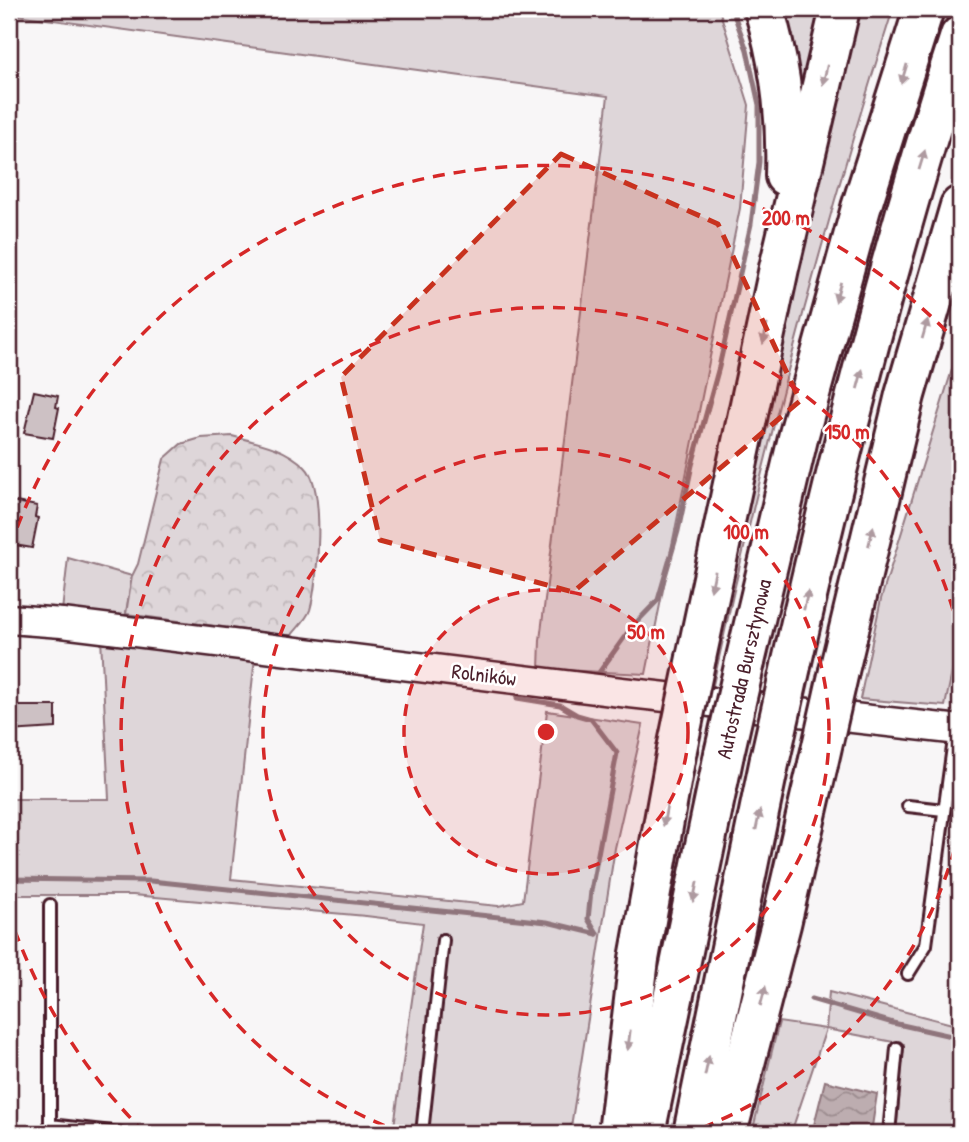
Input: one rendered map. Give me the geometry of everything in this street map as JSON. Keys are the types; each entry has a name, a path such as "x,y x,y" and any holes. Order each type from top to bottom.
{"highway":[{"path":"764,9 783,90 786,125 779,268"},
{"path":"618,1133 639,959 677,749 779,268 840,9"},
{"name":"Autostrada Bursztynowa","path":"645,1133 724,754 799,434 861,208 924,9"},
{"path":"693,1133 770,759 828,504 912,191 960,36"},
{"path":"727,1133 781,924 905,395 960,206"}],"street":[{"name":"Rolników","path":"9,619 62,622 529,681 958,729"}],"lane":[{"path":"908,974 926,945 958,729"},
{"path":"908,806 944,810"},
{"path":"50,905 50,1125 121,1133"},
{"path":"422,1133 443,940"},
{"path":"889,1133 897,1048"}],"highlighted area":[{"path":"561,154 718,224 800,401 573,592 380,540 341,377"}],"shaded area":[{"path":"960,634 960,708 945,706"}],"green space":[{"path":"9,9 719,9 749,105 740,208 646,674 539,669 540,640 608,96 9,14"},
{"path":"780,9 818,9 806,83 797,83"},
{"path":"857,9 893,9 842,176 795,345 752,514 713,685 702,685"},
{"path":"960,344 960,634 945,706 860,699 881,599"},
{"path":"232,436 289,455 305,467 312,478 318,514 316,579 309,613 291,636 126,614 132,576 138,564 164,459 181,444 201,438"},
{"path":"68,558 132,576 122,637 255,657 231,879 498,906 523,901 547,711 643,725 615,848 570,1133 393,1133 423,923 133,895 9,895 9,799 109,799 100,618 62,611"},
{"path":"829,992 960,1026 960,1133 896,1133 904,1044 826,1029"},
{"path":"779,1022 826,1029 791,1133 752,1133"}],"water":[{"path":"825,1081 877,1094 871,1133 812,1133"}],"building":[{"path":"34,391 58,396 56,407 59,408 53,438 24,433"},
{"path":"11,501 37,506 35,517 38,518 32,548 9,544"},
{"path":"9,706 56,706 56,728 9,731"}],"waterway":[{"path":"598,674 631,628 658,600 719,367 751,224 759,162 759,105 747,50 732,9"},
{"path":"517,698 560,705 577,715 591,719 617,753 591,891 588,919 597,934"},
{"path":"9,879 151,881 547,922 597,934"},
{"path":"811,999 893,1023 960,1038"}]}
